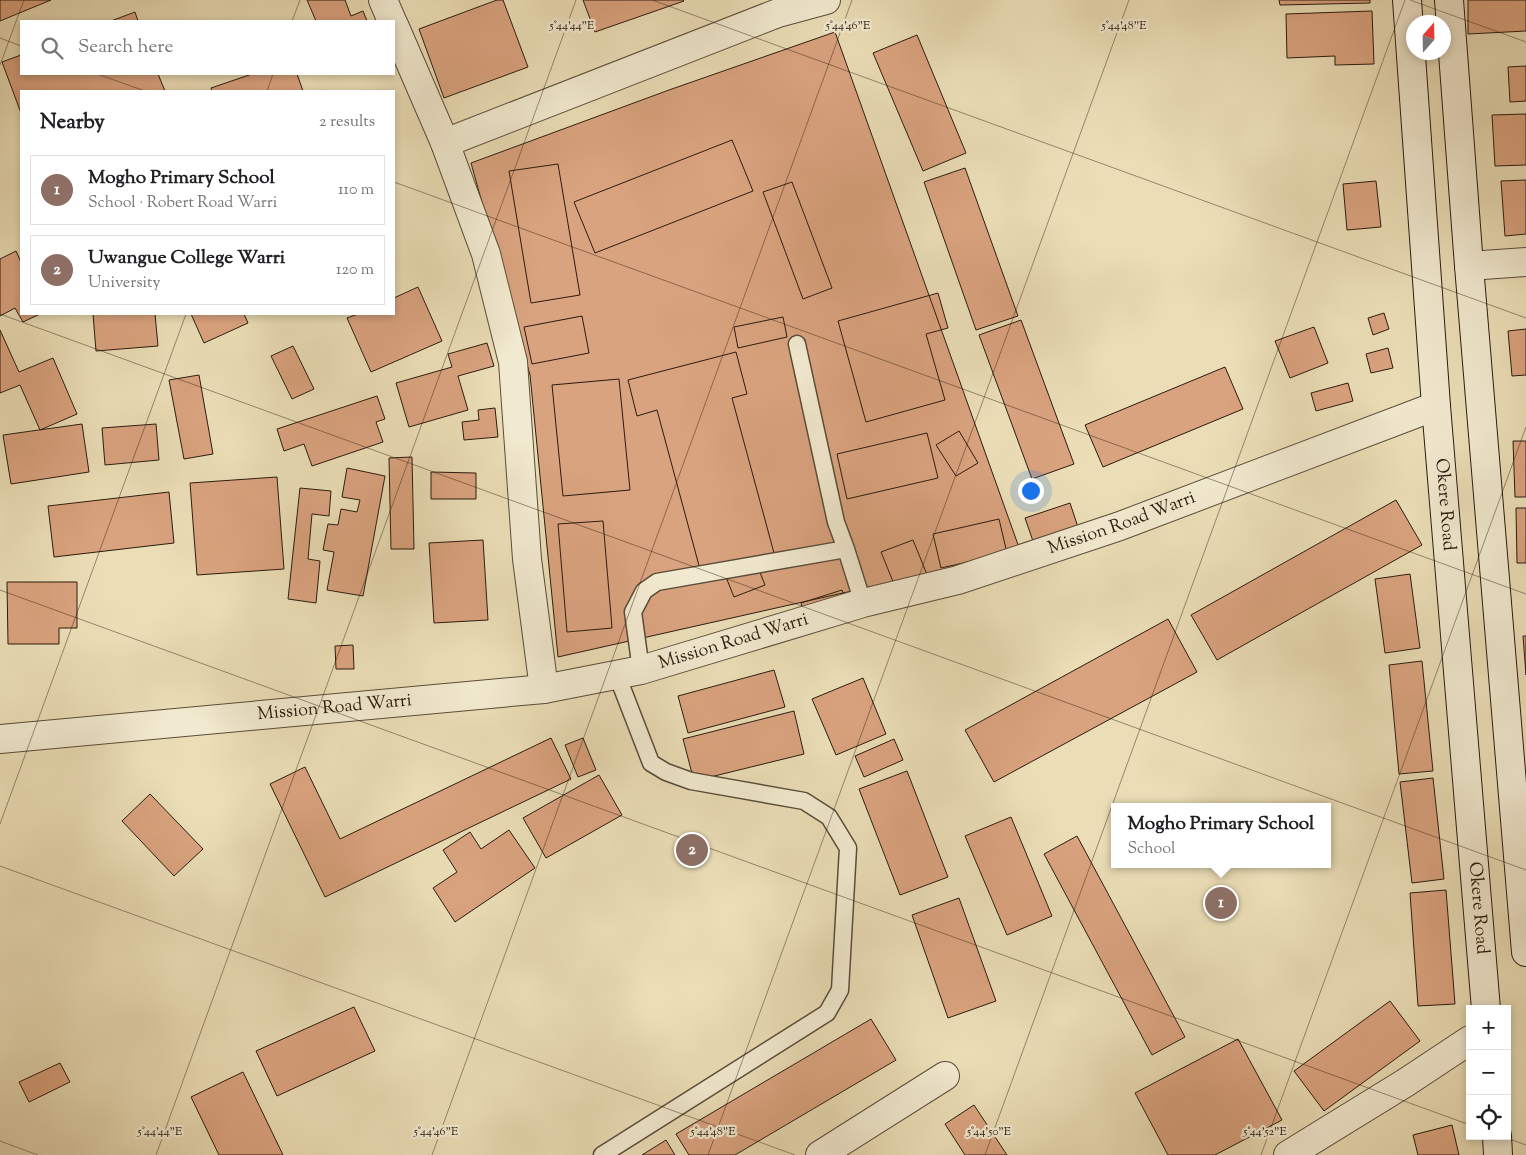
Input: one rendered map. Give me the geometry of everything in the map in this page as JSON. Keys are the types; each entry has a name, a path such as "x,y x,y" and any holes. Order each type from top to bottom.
{"street":[{"path":"383,0 392,20"},
{"path":"445,143 775,7 826,0"},
{"name":"Okere Road","path":"1407,0 1436,406 1486,1005"},
{"path":"1450,0 1469,266 1526,952"},
{"path":"395,27 445,143 486,254 513,362 527,559 544,688"},
{"path":"1469,266 1526,262"},
{"name":"Mission Road Warri","path":"0,738 544,688 629,673 864,604 958,580 1120,526 1436,406"},
{"path":"1288,1155 1406,1083 1466,1043"},
{"path":"820,1155 945,1076"},
{"path":"1497,1140 1498,1155"}],"lane":[{"path":"797,344 836,522 864,604"},
{"path":"602,1155 827,1013 840,990 848,848 828,817 804,801 691,782 666,772 651,762 629,673 633,612 644,591 657,582 846,549"}],"building":[{"path":"0,0 51,0 0,21"},
{"path":"307,0 345,0 351,16 363,11 367,20 316,20"},
{"path":"497,0 503,0 528,67 444,98 419,29"},
{"path":"583,0 683,0 684,1 595,32"},
{"path":"1279,0 1370,0 1370,3 1280,5"},
{"path":"1468,0 1526,0 1526,31 1468,34"},
{"path":"1372,11 1374,64 1335,65 1335,56 1287,58 1286,14"},
{"path":"135,12 138,20 114,20"},
{"path":"835,32 1021,553 558,657 530,375 471,163 669,90"},
{"path":"917,35 966,153 923,171 873,53"},
{"path":"20,55 20,75 158,75 165,90 20,90 20,110 2,62"},
{"path":"1526,66 1526,101 1510,102 1508,67"},
{"path":"249,75 297,75 303,90 212,90 211,88"},
{"path":"1526,114 1526,165 1495,166 1492,115"},
{"path":"732,140 753,191 595,253 574,202"},
{"path":"558,164 580,295 531,303 509,171"},
{"path":"965,168 1018,316 976,330 924,182"},
{"path":"1526,180 1526,234 1505,236 1501,181"},
{"path":"1376,181 1381,227 1347,230 1343,184"},
{"path":"792,182 832,288 803,299 763,192"},
{"path":"16,251 20,260 20,315 38,315 23,322 15,308 0,316 0,259"},
{"path":"418,287 442,341 371,372 347,318 355,315 395,315 395,298"},
{"path":"938,293 948,328 926,334 945,400 866,422 838,321"},
{"path":"1384,313 1389,329 1373,335 1368,318"},
{"path":"93,315 155,315 158,346 96,351"},
{"path":"191,315 244,315 248,323 204,343"},
{"path":"582,316 589,353 532,364 524,327"},
{"path":"783,317 787,337 738,348 734,327"},
{"path":"1021,320 1074,464 1032,479 979,335"},
{"path":"1314,327 1328,363 1290,378 1275,341"},
{"path":"1526,329 1526,375 1512,376 1508,331"},
{"path":"0,330 19,372 53,358 77,414 40,430 20,385 0,393"},
{"path":"487,343 494,366 458,376 468,410 409,427 396,383 452,367 448,354"},
{"path":"293,346 314,389 292,399 271,356"},
{"path":"1388,348 1393,368 1371,373 1366,354"},
{"path":"736,352 747,394 732,398 774,553 701,573 657,410 637,416 628,380"},
{"path":"1225,367 1243,409 1103,467 1085,425"},
{"path":"199,375 213,454 184,459 169,380"},
{"path":"619,379 630,490 563,496 552,385"},
{"path":"1348,383 1353,401 1316,411 1311,393"},
{"path":"377,396 385,419 376,422 383,442 312,466 304,444 284,451 277,429"},
{"path":"495,408 498,437 464,440 462,422 479,420 478,410"},
{"path":"82,424 89,472 11,484 3,435"},
{"path":"156,424 159,460 105,465 102,428"},
{"path":"959,431 978,463 956,476 936,445"},
{"path":"927,433 938,478 847,499 837,454"},
{"path":"1513,441 1526,441 1526,497 1515,497"},
{"path":"412,457 414,549 391,549 389,458"},
{"path":"347,468 385,476 363,596 327,590 334,552 323,550 328,524 338,525 341,509 357,512 360,500 342,497"},
{"path":"431,472 476,473 476,499 431,499"},
{"path":"277,477 284,569 197,575 190,483"},
{"path":"300,488 331,491 329,516 312,514 308,559 320,561 316,603 288,599"},
{"path":"169,492 174,543 54,557 48,506"},
{"path":"1396,500 1422,545 1217,660 1191,615"},
{"path":"1070,503 1079,530 1034,544 1025,518"},
{"path":"1516,508 1526,508 1526,563 1517,563"},
{"path":"999,519 1007,553 941,568 933,534"},
{"path":"603,521 612,628 567,632 558,524"},
{"path":"483,540 488,620 434,623 429,543"},
{"path":"913,540 928,577 896,589 881,552"},
{"path":"757,565 765,585 734,597 726,577"},
{"path":"1410,574 1420,648 1385,653 1375,579"},
{"path":"7,582 77,582 77,628 59,628 59,644 8,644"},
{"path":"842,590 846,604 805,616 801,603"},
{"path":"1168,619 1197,672 994,782 965,730"},
{"path":"1523,636 1526,636 1526,675"},
{"path":"353,645 354,669 336,669 335,646"},
{"path":"1422,661 1433,771 1399,774 1389,665"},
{"path":"774,670 785,707 688,733 678,696"},
{"path":"863,678 886,734 836,755 812,699"},
{"path":"794,711 804,754 694,781 683,739"},
{"path":"551,738 571,779 325,897 270,784 305,767 340,839"},
{"path":"583,738 596,770 578,777 565,745"},
{"path":"894,739 903,760 864,777 855,756"},
{"path":"907,771 948,877 900,895 859,789"},
{"path":"599,775 622,815 546,858 523,818"},
{"path":"1433,778 1444,879 1412,883 1400,782"},
{"path":"150,794 203,849 174,876 122,821"},
{"path":"1011,817 1052,916 1007,935 965,836"},
{"path":"509,830 535,868 455,922 433,888 457,872 443,850 470,832 481,849"},
{"path":"1077,836 1185,1037 1152,1055 1044,854"},
{"path":"1446,890 1455,1004 1418,1006 1410,893"},
{"path":"959,898 996,1001 948,1018 912,915"},
{"path":"1390,1001 1420,1041 1324,1111 1294,1071"},
{"path":"354,1007 375,1051 277,1096 256,1051"},
{"path":"871,1019 896,1060 735,1155 689,1155 676,1134"},
{"path":"1238,1039 1282,1120 1215,1155 1168,1155 1135,1093"},
{"path":"60,1063 70,1082 29,1102 19,1082"},
{"path":"243,1072 283,1155 219,1155 191,1097"},
{"path":"974,1105 1007,1155 965,1155 945,1124"},
{"path":"1452,1125 1459,1155 1418,1155 1413,1135"},
{"path":"666,1140 675,1155 642,1155"}],"place":[{"name":"Uwangue College Warri","path":"692,850"},
{"name":"Mogho Primary School","path":"1221,903"}]}
